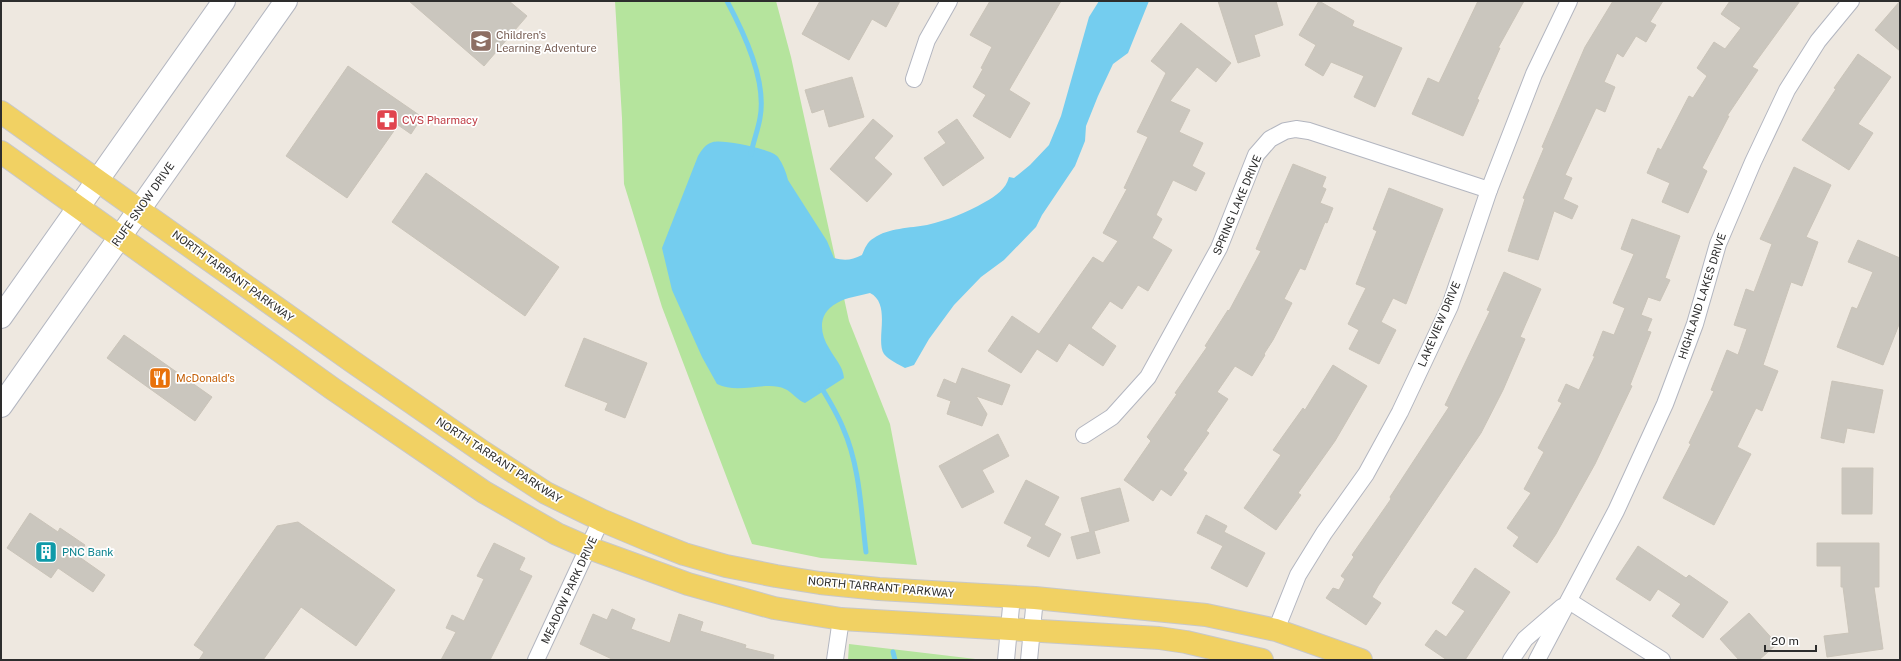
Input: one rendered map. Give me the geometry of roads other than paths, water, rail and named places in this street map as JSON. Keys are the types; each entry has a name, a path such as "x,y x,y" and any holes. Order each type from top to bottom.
{"main road":[{"path":"1,317 224,1"},
{"name":"RUFE SNOW DRIVE","path":"1,406 286,1"},
{"name":"NORTH TARRANT PARKWAY","path":"1,112 357,365 483,452 546,493 601,520 684,554 726,566 776,576 879,589 1012,596 1206,615 1276,630 1360,660"},
{"path":"1,152 338,392 484,492 557,534 588,548 688,584 774,608 841,619 1159,638 1262,660"},
{"path":"338,392 357,365"}],"street":[{"path":"914,79 927,40 949,1"},
{"name":"LAKEVIEW DRIVE","path":"1276,630 1298,575 1324,532 1366,474 1400,412 1450,306 1489,190 1534,74 1569,1"},
{"name":"HIGHLAND LAKES DRIVE","path":"1537,660 1619,504 1665,404 1695,324 1718,244 1753,162 1788,90 1818,41 1851,1"},
{"name":"SPRING LAKE DRIVE","path":"1084,435 1112,416 1148,377 1219,248 1256,155 1270,139 1285,131 1296,129 1309,131 1489,190"},
{"name":"MEADOW PARK DRIVE","path":"536,660 601,520"},
{"path":"1006,660 1012,596"},
{"path":"1029,660 1035,598"},
{"path":"1569,601 1662,660"},
{"name":"HIGHLAND LAKES DRIVE","path":"1511,660 1525,639 1569,601"},
{"path":"835,660 841,619"}],"water":[{"path":"1099,1 1149,1 1128,53 1113,64 1098,96 1086,126 1085,141 1075,166 1042,215 1036,227 1004,260 981,277 954,305 929,339 914,365 905,368 884,354 881,341 882,314 880,305 877,298 870,293 841,301 831,307 823,317 823,336 840,366 844,378 805,403 799,400 788,390 778,387 734,388 717,384 702,357 672,290 662,248 698,156 704,148 708,144 718,141 747,145 774,154 780,160 788,180 827,241 834,258 848,260 855,258 862,255 868,243 886,232 942,221 964,213 989,200 1003,189 1009,177 1014,178 1030,165 1049,145 1061,116 1089,17"}],"waterway":[{"path":"727,1 747,42 757,73 760,89 760,118 751,154"},
{"path":"821,387 841,422 849,443 859,489 866,552"},
{"path":"893,652 895,660"}],"place":[{"name":"Children's Learning Adventure","path":"481,41"},
{"name":"CVS Pharmacy","path":"387,120"},
{"name":"McDonald's","path":"160,378"},
{"name":"PNC Bank","path":"46,552"}]}
